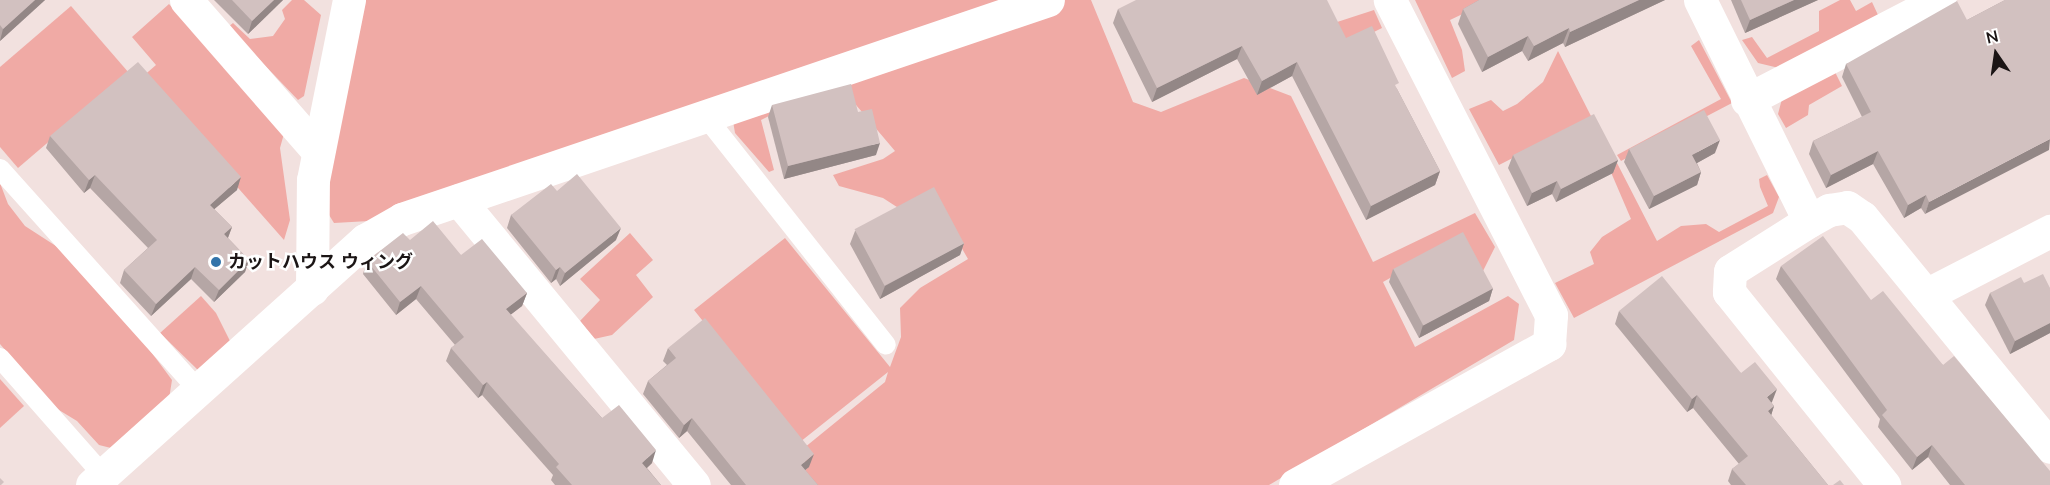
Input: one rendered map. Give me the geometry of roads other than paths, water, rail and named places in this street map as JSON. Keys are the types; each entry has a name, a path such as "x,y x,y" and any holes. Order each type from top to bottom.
{"street":[{"path":"186,0 318,150"},
{"path":"312,288 313,180 349,0"},
{"path":"98,480 365,240 402,219 1048,0"},
{"path":"1294,485 1549,344 1551,315 1390,0"},
{"path":"1700,0 1747,100 1809,221"},
{"path":"1747,100 1940,0"},
{"path":"459,200 694,485"},
{"path":"1884,485 1730,292 1730,271 1829,210 1847,207 1862,216 2050,447"},
{"path":"1926,295 2050,231"}],"lane":[{"path":"706,117 886,345"},
{"path":"0,169 198,390"},
{"path":"0,358 98,480"}],"place":[{"name":"カットハウス ウィング","path":"216,262"}]}
